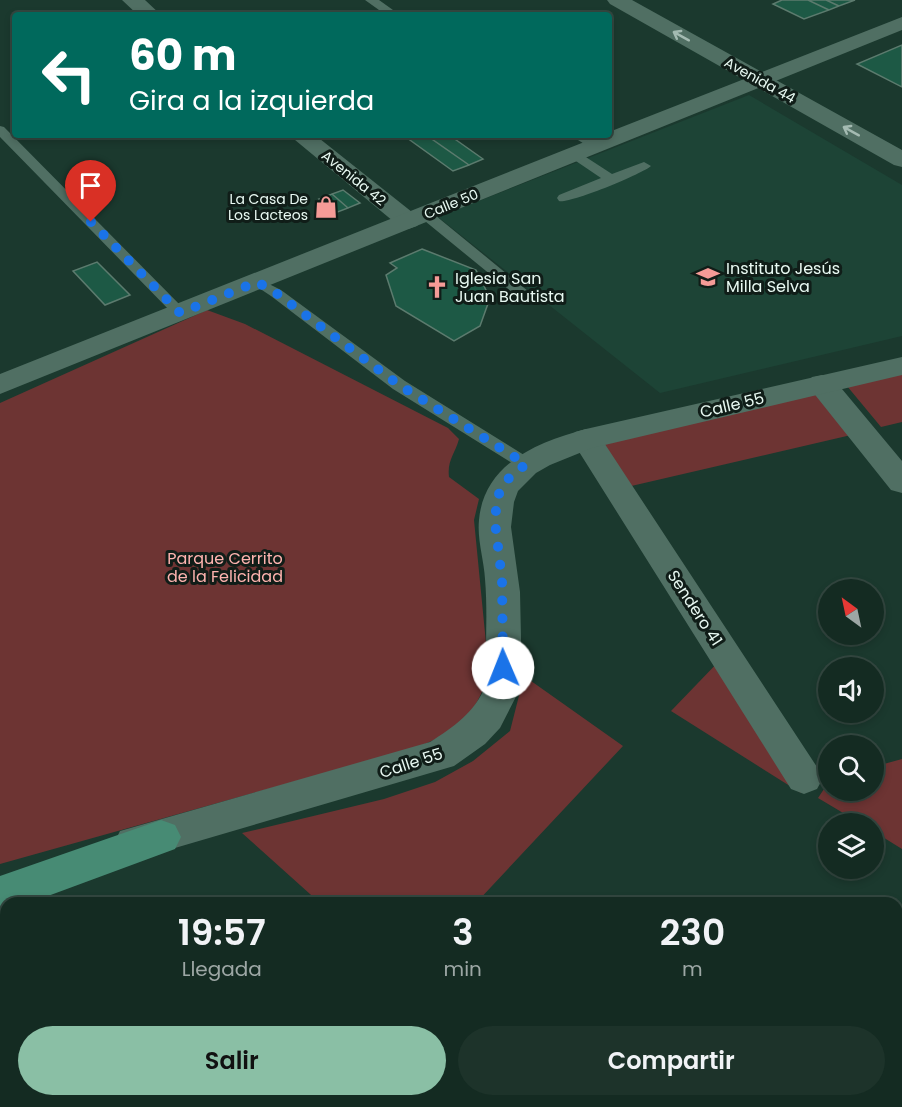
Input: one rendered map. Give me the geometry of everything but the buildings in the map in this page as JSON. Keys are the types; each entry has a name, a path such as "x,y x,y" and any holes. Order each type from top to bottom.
{"main road":[{"path":"5,882 162,837"}],"street":[{"path":"132,0 147,12"},
{"name":"Avenida 44","path":"617,0 902,160"},
{"name":"Calle 50","path":"612,134 759,80 902,22"},
{"name":"Avenida 42","path":"305,138 416,218"},
{"name":"Calle 50","path":"0,385 416,218 601,138"},
{"name":"Calle 55","path":"162,837 441,755 468,738 488,719 499,700 504,685 502,580 495,522 497,497 509,478 526,464 554,449 586,439 902,366"},
{"path":"822,384 902,482"},
{"name":"Sendero 41","path":"586,439 804,778"}],"lane":[{"path":"371,0 389,12"},
{"path":"0,130 180,313"},
{"path":"582,145 612,180"},
{"path":"564,198 645,166"},
{"path":"416,218 529,299"},
{"path":"257,282 276,293 399,385 526,464"}],"shaded area":[{"name":"Instituto Jesús Milla Selva","path":"749,95 902,185 902,336 660,393 438,217"}],"green space":[{"name":"Parque Cerrito de la Felicidad","path":"207,310 245,324 448,428 459,439 450,461 449,477 479,499 474,520 489,674 471,712 455,728 418,747 0,864 0,403"},
{"path":"902,374 902,422 881,427 847,386"},
{"path":"830,389 864,432 627,487 601,441"},
{"path":"723,657 801,793 671,711"},
{"path":"524,676 623,746 482,897 313,897 242,833 384,799 435,782 473,761 510,731"},
{"path":"902,759 902,849 884,838 884,813 843,813 823,801 884,801 884,764"}],"place":[{"name":"La Casa De Los Lacteos","path":"326,207"},
{"name":"Instituto Jesús Milla Selva","path":"708,277"},
{"name":"Iglesia San Juan Bautista","path":"437,287"}],"route":[{"path":"91,222 180,313 257,282 276,293 399,385 526,464 509,478 497,497 495,522 502,580 503,668"}]}
